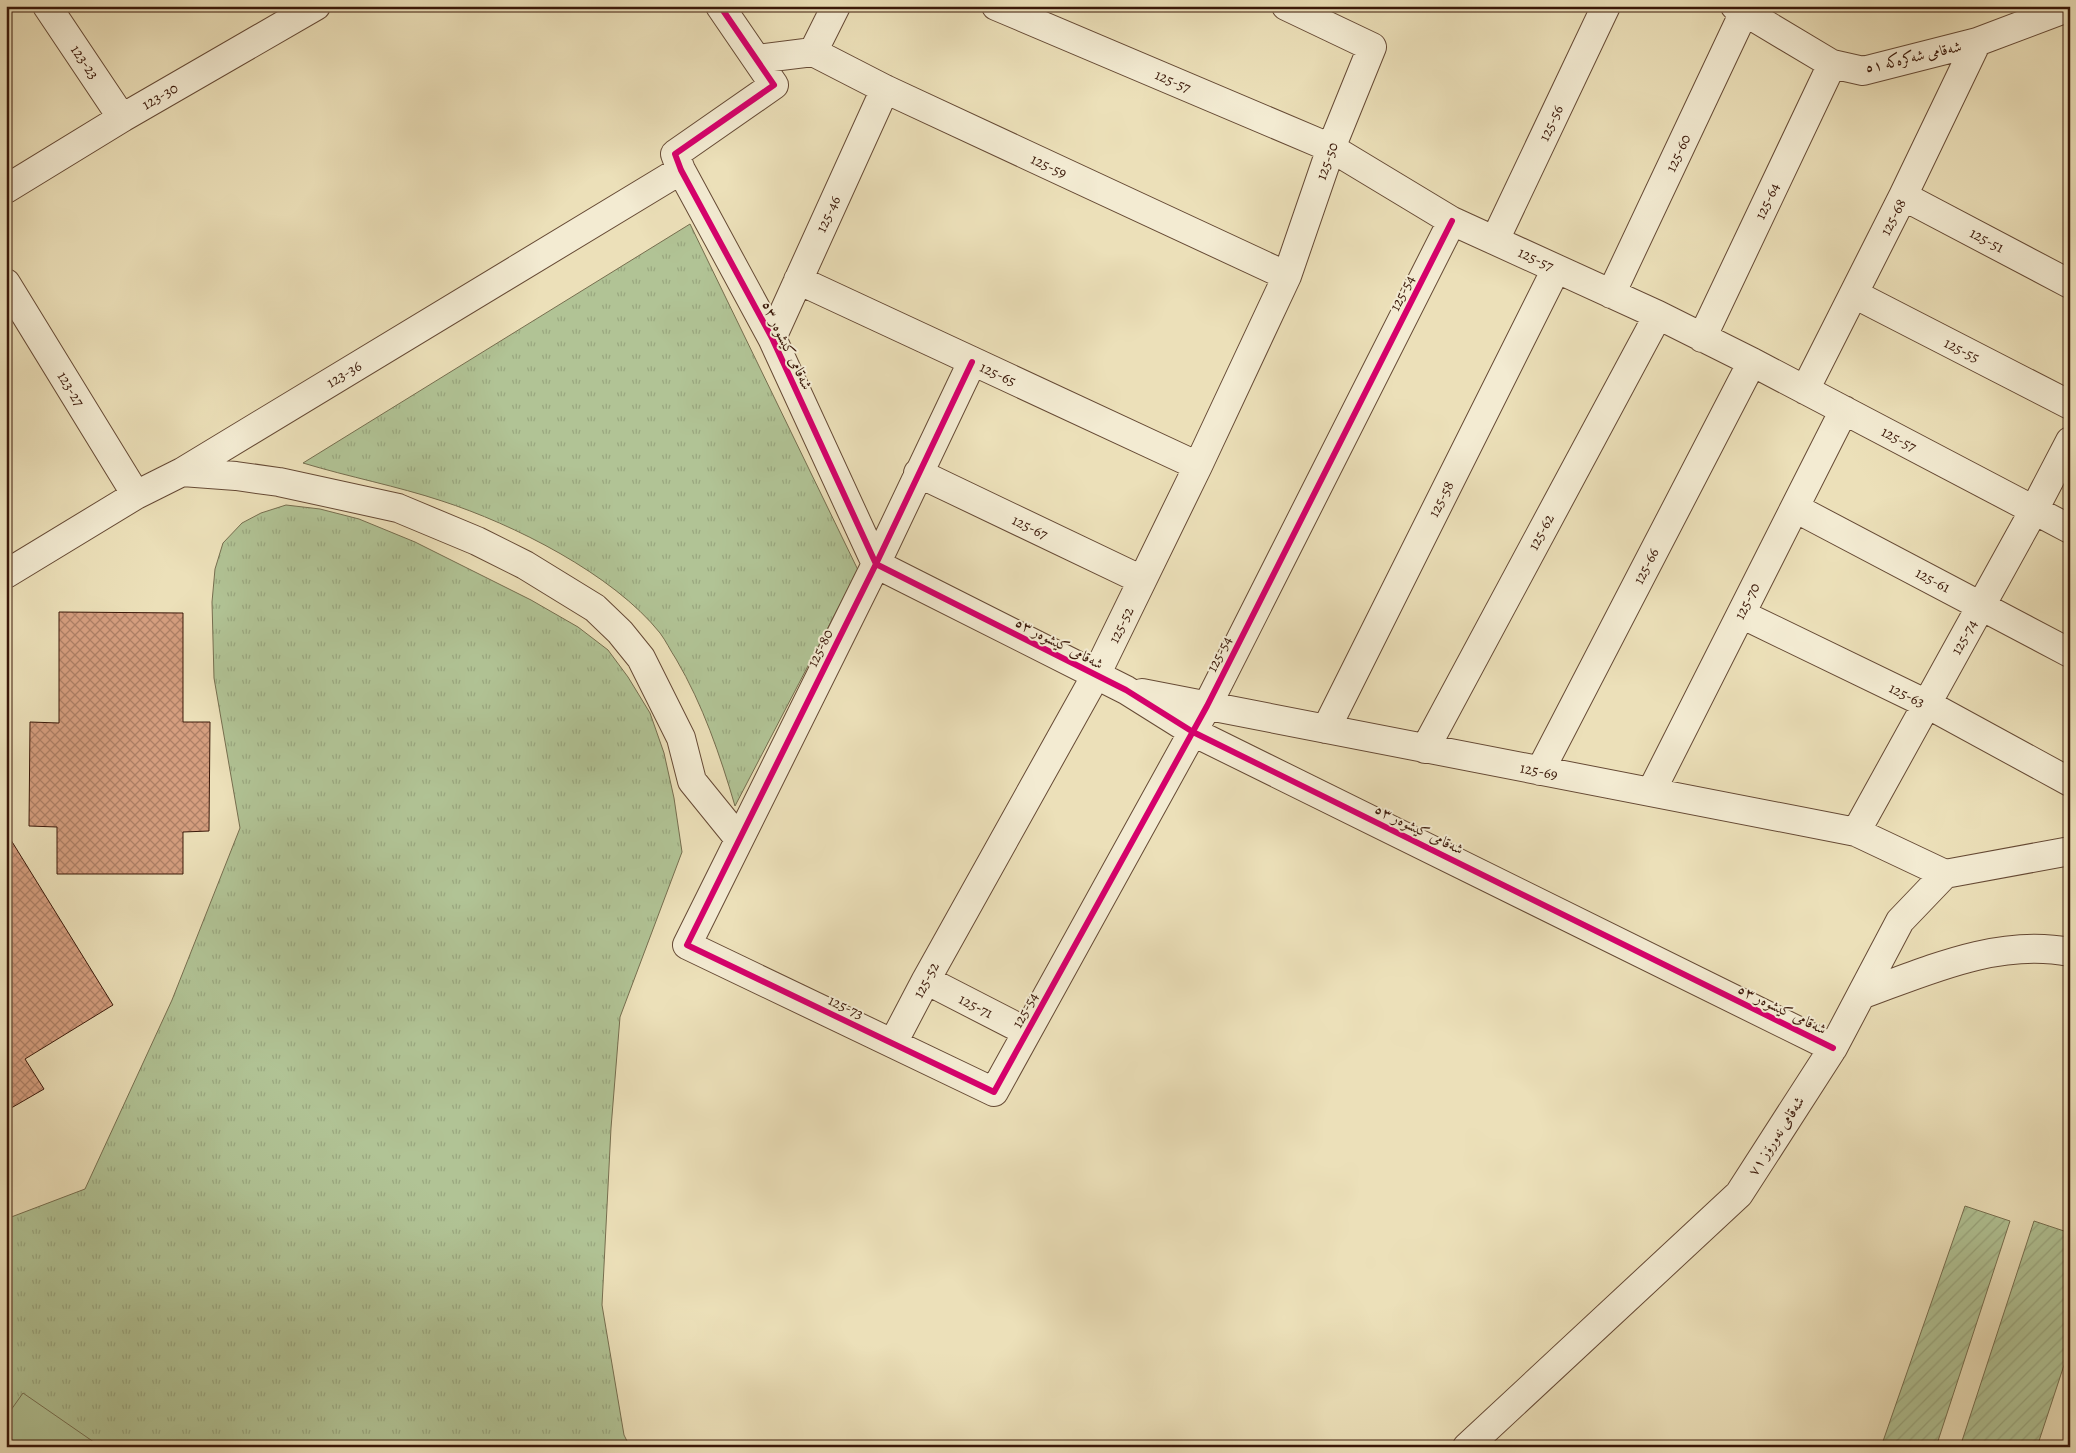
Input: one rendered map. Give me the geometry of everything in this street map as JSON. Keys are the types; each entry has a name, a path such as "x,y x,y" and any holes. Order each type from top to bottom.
{"street":[{"name":"123-23","path":"47,6 122,118"},
{"name":"123-30","path":"6,189 122,118 316,6"},
{"name":"شەقامی کیشوەر ٥٣","path":"720,6 774,85 675,154 681,170 772,338 876,564 1126,690 1193,732 1833,1048"},
{"path":"757,59 813,52 836,6"},
{"name":"125-57","path":"996,6 1330,148 1452,221 1658,315 1752,362 2070,529"},
{"name":"125-50","path":"1286,6 1372,47 1330,148 1287,276"},
{"name":"125-56","path":"1495,240 1606,6"},
{"name":"شەقامی شەکرەکە ٥١","path":"1740,9 1832,64 1863,72 1978,42 2070,7"},
{"name":"125-60","path":"1611,294 1740,9"},
{"name":"125-68","path":"1805,390 1904,196 1978,42"},
{"name":"125-59","path":"813,52 885,90 1287,276"},
{"name":"125-64","path":"1702,338 1832,64"},
{"name":"125-46","path":"772,338 885,90"},
{"name":"123-36","path":"6,574 136,496 182,472 681,170"},
{"name":"125-51","path":"1904,196 2068,280"},
{"name":"125-54","path":"994,1092 1207,706 1452,221"},
{"name":"125-58","path":"1326,729 1556,268"},
{"name":"125-52","path":"893,1043 926,980 1096,675 1198,466 1287,276"},
{"name":"125-65","path":"798,280 1198,466"},
{"name":"123-27","path":"6,283 136,496"},
{"name":"125-55","path":"1854,294 2070,405"},
{"name":"125-62","path":"1425,749 1658,315"},
{"name":"125-80","path":"687,945 876,564 972,362"},
{"name":"125-66","path":"1540,771 1752,362"},
{"name":"125-70","path":"1651,792 1844,410"},
{"name":"125-74","path":"1856,832 2034,510 2070,441"},
{"path":"182,472 236,476 279,482 398,508 477,541 525,565 588,603 620,632 641,658 681,738 692,781 739,839"},
{"name":"125-67","path":"918,473 1142,580"},
{"name":"125-61","path":"1795,508 2070,653"},
{"name":"125-63","path":"1741,614 1927,704 2070,782"},
{"name":"125-69","path":"1126,690 1856,832 1945,874"},
{"path":"1945,874 2070,851"},
{"name":"شەقامی نەورۆز ٧١","path":"1467,1447 1739,1194 1833,1048 1900,921 1945,874"},
{"name":"125-73","path":"687,945 994,1092"},
{"path":"1861,995 1942,965 1982,954 2024,950 2070,952"},
{"name":"125-71","path":"926,980 1027,1032"}],"green space":[{"path":"690,224 858,570 735,806 710,731 686,676 660,633 640,611 616,591 589,571 530,537 470,511 425,496 303,463"},
{"path":"286,505 320,509 359,519 415,542 531,600 578,627 608,650 628,677 650,713 664,753 674,798 682,852 620,1017 611,1128 602,1305 624,1435 630,1447 6,1447 6,1219 85,1189 172,1000 240,828 214,678 212,602 215,569 223,543 242,523 261,513"},
{"path":"1965,1206 2010,1221 1936,1447 1881,1447"},
{"path":"2034,1221 2070,1233 2070,1347 2037,1447 1960,1447"},
{"path":"23,1393 101,1447 6,1447 6,1417"}],"building":[{"path":"59,612 183,613 183,722 210,722 209,831 183,832 183,874 57,874 57,827 29,826 30,722 59,723"},
{"path":"6,832 113,1005 25,1059 44,1089 6,1111"}],"cycle path":[{"path":"720,6 774,85 675,154 681,170 772,338 876,564 1126,690 1193,732 1833,1048"},
{"path":"972,362 876,564 687,945 994,1092 1207,706 1452,221"}]}
